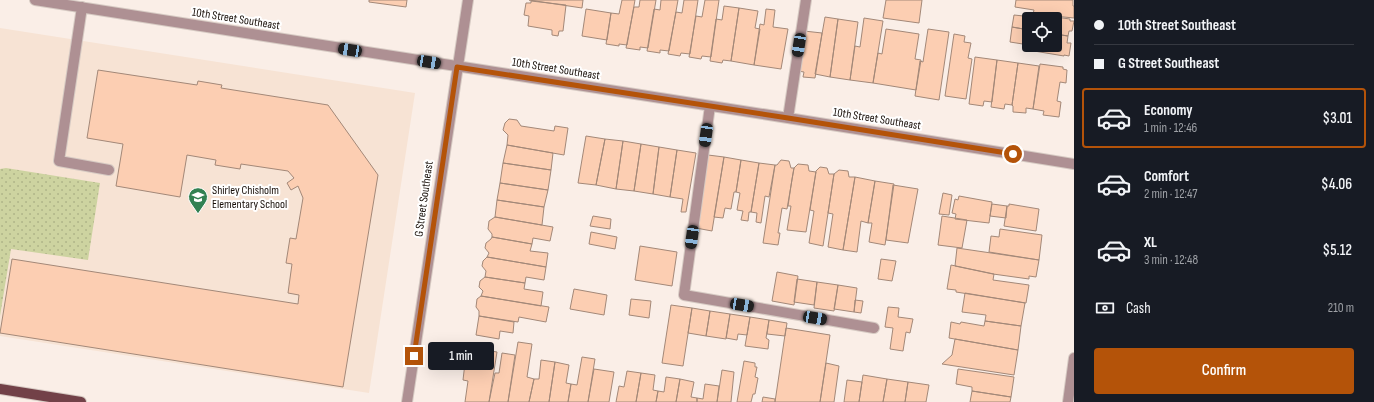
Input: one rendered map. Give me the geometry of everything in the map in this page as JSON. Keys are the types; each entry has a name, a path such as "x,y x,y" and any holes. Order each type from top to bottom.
{"main road":[{"path":"0,389 81,402"}],"street":[{"name":"10th Street Southeast","path":"35,0 1074,164"},
{"name":"G Street Southeast","path":"407,402 468,0"},
{"path":"788,118 806,0"},
{"path":"82,7 59,161 108,170"},
{"path":"710,106 684,295 874,328"},
{"path":"1068,402 1074,358"}],"shaded area":[{"name":"Shirley Chisholm Elementary School","path":"0,28 415,93 369,393 0,336"}],"green space":[{"path":"6,168 100,183 88,260 11,249 0,316 0,169"}],"building":[{"path":"369,0 407,0 406,7 369,2"},
{"path":"529,0 583,0 582,8"},
{"path":"622,0 635,0 627,45 619,44 619,46 606,44 611,13 619,14"},
{"path":"640,0 656,0 648,48 640,47 640,50 626,48 634,7 639,7"},
{"path":"661,0 678,0 669,51 660,50 660,53 647,51 654,9 660,10"},
{"path":"684,0 698,0 690,54 681,53 680,56 668,54 676,12 682,13"},
{"path":"705,0 719,0 711,57 702,56 701,59 689,57 696,16 702,17"},
{"path":"886,0 922,0 919,23 883,18"},
{"path":"1016,0 1073,0 1074,18 1062,17 1062,12 1034,12 1034,10 1015,7"},
{"path":"531,1 566,5 563,31 559,31 558,36 552,35 552,30 528,26 529,16 524,15 526,3 531,3"},
{"path":"724,6 739,8 731,61 723,60 722,63 710,61 716,19 722,20"},
{"path":"739,8 758,11 755,28 760,29 754,65 731,61"},
{"path":"586,9 611,13 607,40 582,36"},
{"path":"766,9 775,10 773,27 788,29 781,69 754,65 760,24 764,25"},
{"path":"1014,15 1022,16 1022,29 1012,27"},
{"path":"825,17 838,19 830,77 815,74"},
{"path":"864,18 883,21 873,83 850,80 855,46 860,47"},
{"path":"1062,18 1074,21 1072,31 1069,31 1068,36 1062,35"},
{"path":"838,19 858,22 850,80 830,77"},
{"path":"1012,27 1022,29 1022,44 1010,42"},
{"path":"886,29 919,34 915,59 921,60 916,90 873,83 878,53 882,54"},
{"path":"928,29 949,32 939,100 915,96 920,61 923,62"},
{"path":"804,31 822,33 815,78 803,77 804,72 798,71"},
{"path":"954,34 965,36 964,42 971,43 968,58 972,59 966,99 945,96"},
{"path":"1062,35 1068,36 1067,43 1071,43 1069,56 1040,52 1062,52"},
{"path":"975,57 997,60 992,102 984,101 983,106 969,104"},
{"path":"997,60 1018,63 1012,105 1005,104 1004,109 991,107"},
{"path":"1018,63 1039,66 1033,109 1026,108 1026,113 1013,112 1012,105"},
{"path":"1040,64 1063,67 1063,69 1067,70 1066,83 1060,82 1057,101 1061,102 1059,117 1043,115 1044,111 1033,109"},
{"path":"98,70 197,85 198,81 222,85 221,88 328,105 378,175 343,387 0,333 12,259 298,304 299,295 288,293 292,264 286,263 290,238 296,239 303,198 298,186 291,190 287,183 294,178 288,171 241,164 240,169 215,165 216,160 187,155 180,197 116,186 123,144 87,138"},
{"path":"509,119 517,120 521,126 554,131 555,126 568,128 564,155 507,145 508,135 503,130 505,123"},
{"path":"586,136 605,139 596,185 578,183"},
{"path":"605,139 623,141 616,189 596,185"},
{"path":"623,141 641,144 634,191 616,189"},
{"path":"641,144 659,147 653,194 634,191"},
{"path":"507,145 553,153 551,170 503,163"},
{"path":"659,147 677,150 670,197 653,194"},
{"path":"677,150 696,153 686,212 681,212 683,199 670,197"},
{"path":"708,155 724,157 712,231 696,228"},
{"path":"724,157 741,160 736,192 734,192 731,209 725,208 723,218 714,217"},
{"path":"741,160 759,163 751,212 749,212 748,221 741,220 743,211 737,210 740,193 736,192"},
{"path":"781,160 789,161 791,168 794,168 787,209 782,208 778,233 780,233 778,245 763,243 775,165 777,165"},
{"path":"503,163 551,170 548,190 500,183"},
{"path":"759,163 775,165 769,197 765,196 761,223 756,222 757,213 751,212"},
{"path":"798,164 808,165 809,171 816,172 806,232 787,230 791,206 788,206 792,179 794,168"},
{"path":"820,167 827,168 829,174 834,174 823,246 809,243 814,211 810,210 816,171"},
{"path":"839,170 848,171 849,177 855,177 843,250 828,247 833,214 828,213 834,174"},
{"path":"855,177 875,181 868,223 861,221 857,252 843,250"},
{"path":"875,181 894,184 885,245 869,242 872,223 868,223"},
{"path":"500,183 548,190 544,207 497,200"},
{"path":"893,185 918,189 908,243 886,240"},
{"path":"943,193 952,195 949,215 939,214"},
{"path":"959,196 992,202 989,223 955,219 956,214 952,213 955,199 958,200"},
{"path":"497,200 544,207 542,225 495,217"},
{"path":"992,204 1007,206 1006,218 990,216"},
{"path":"1009,204 1039,209 1036,231 1004,226 1007,206 1009,206"},
{"path":"593,216 611,219 610,229 590,226"},
{"path":"942,216 967,220 962,248 938,245"},
{"path":"495,217 553,227 550,241 533,238 532,244 492,237 492,234 488,229 489,221"},
{"path":"1000,229 1042,235 1039,260 989,252 991,236 999,237"},
{"path":"591,232 617,237 615,249 589,244"},
{"path":"492,237 532,244 530,251 548,253 546,267 487,257 489,253 485,248 486,243"},
{"path":"640,246 677,252 672,286 635,280"},
{"path":"957,248 1039,260 1036,277 1029,276 1029,279 993,274 955,266"},
{"path":"487,257 546,267 544,280 526,277 525,283 485,277 486,271 482,266 483,261"},
{"path":"881,259 896,261 892,281 878,279"},
{"path":"951,265 994,274 993,280 1029,285 1026,303 956,292 956,290 947,289"},
{"path":"777,272 798,276 794,305 772,301"},
{"path":"485,277 525,283 524,289 543,292 541,306 481,296 483,291 479,287 480,281"},
{"path":"797,279 817,282 814,305 794,302"},
{"path":"817,282 838,285 834,311 814,308"},
{"path":"838,285 857,288 854,312 834,309"},
{"path":"574,289 607,295 604,315 570,309"},
{"path":"965,293 1025,303 1021,326 985,321 986,315 962,312"},
{"path":"481,296 549,307 546,322 519,317 518,322 479,316 479,311 476,307 477,299"},
{"path":"631,299 651,301 649,318 629,315"},
{"path":"855,300 863,301 861,313 854,312"},
{"path":"671,305 692,308 683,366 662,363"},
{"path":"888,307 899,308 898,317 913,319 910,333 906,332 903,351 890,349 893,328 885,327"},
{"path":"692,308 710,311 706,336 688,333"},
{"path":"710,311 730,314 726,339 706,336"},
{"path":"730,314 750,317 747,335 738,334 737,340 726,338"},
{"path":"479,316 514,322 513,333 500,331 499,339 476,335"},
{"path":"750,317 769,320 766,338 769,340 768,349 745,346"},
{"path":"769,320 787,323 785,336 767,334"},
{"path":"985,321 1021,326 1018,350 949,338 951,322 960,324 961,322 984,326"},
{"path":"786,328 830,335 820,402 775,402"},
{"path":"955,339 1018,350 1014,375 942,364 952,355"},
{"path":"518,342 532,344 527,377 534,379 529,402 508,402"},
{"path":"474,348 497,352 489,402 465,402 468,381 463,380 465,363 472,364"},
{"path":"502,353 515,355 508,402 489,402 495,373 499,373"},
{"path":"582,357 595,359 588,402 568,402 571,384 577,385"},
{"path":"541,360 555,362 549,402 529,402 534,379 539,379"},
{"path":"744,361 755,363 755,367 757,367 755,377 758,378 755,394 753,394 751,402 737,402"},
{"path":"555,362 569,365 566,383 571,384 568,402 549,402"},
{"path":"826,363 839,366 834,402 820,402"},
{"path":"594,369 614,372 609,402 588,402"},
{"path":"958,369 1014,377 1011,397 972,391 972,387 956,384"},
{"path":"722,370 734,372 731,402 717,402"},
{"path":"627,371 641,373 636,402 616,402 619,386 624,387"},
{"path":"641,373 655,375 653,390 658,391 656,402 636,402"},
{"path":"863,375 887,379 883,402 859,402"},
{"path":"666,377 680,379 676,402 656,402 658,391 664,392"},
{"path":"680,379 694,382 691,397 697,398 697,402 676,402"},
{"path":"887,379 908,382 905,402 883,402"},
{"path":"847,380 862,382 859,402 844,402"},
{"path":"908,382 929,385 926,402 905,402"},
{"path":"705,384 719,386 717,402 697,402 697,398 703,399"},
{"path":"972,391 1011,397 1010,402 970,402"},
{"path":"763,397 775,399 775,402 762,402"}],"place":[{"name":"Shirley Chisholm Elementary School","path":"198,214"}],"route":[{"path":"414,356 457,67 1013,154"}]}
